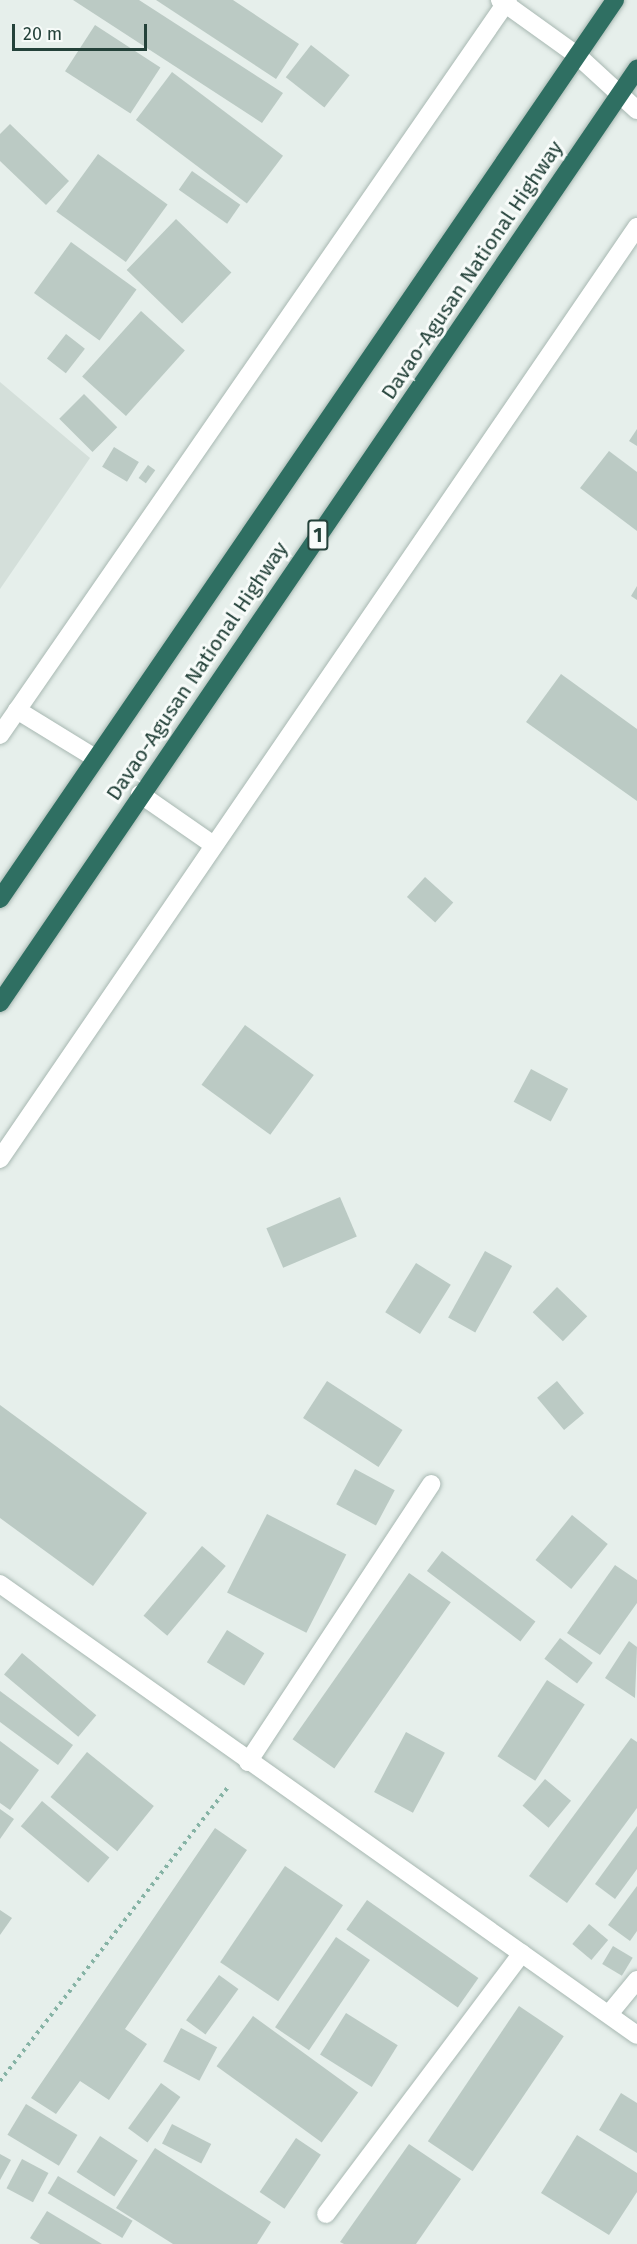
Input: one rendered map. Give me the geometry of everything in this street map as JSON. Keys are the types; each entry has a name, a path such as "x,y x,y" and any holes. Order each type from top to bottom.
{"highway":[{"name":"Davao-Agusan National Highway","path":"0,899 94,758 615,0"},
{"name":"Davao-Agusan National Highway","path":"0,1003 140,794 637,69"}],"street":[{"path":"0,735 505,2 578,56 637,110"},
{"path":"0,1159 212,844 637,227"},
{"path":"17,710 94,758"},
{"path":"140,794 212,844"},
{"path":"248,1762 431,1484"},
{"path":"0,1584 248,1762 637,2035"},
{"path":"326,2214 522,1953"},
{"path":"609,2014 637,1980"}],"path":[{"path":"0,2081 248,1762"}],"shaded area":[{"path":"0,382 90,458 0,589"}],"building":[{"path":"73,0 139,0 283,93 262,123"},
{"path":"156,0 233,0 299,44 276,79"},
{"path":"95,25 160,67 130,114 65,71"},
{"path":"311,45 350,75 324,107 286,77"},
{"path":"172,72 283,156 247,204 136,120"},
{"path":"10,124 69,181 46,205 0,161 0,134"},
{"path":"98,154 168,205 126,262 56,211"},
{"path":"192,171 240,205 227,224 179,190"},
{"path":"176,219 231,272 182,324 127,270"},
{"path":"71,242 137,290 99,341 34,293"},
{"path":"141,311 185,350 126,416 82,376"},
{"path":"66,334 85,349 66,373 47,358"},
{"path":"84,394 117,427 92,452 59,419"},
{"path":"637,429 637,446 629,441"},
{"path":"114,447 139,462 127,482 102,467"},
{"path":"609,451 637,472 637,531 580,488"},
{"path":"148,465 155,470 146,483 139,478"},
{"path":"637,586 637,600 631,596"},
{"path":"561,674 637,729 637,801 526,722"},
{"path":"425,877 453,902 435,922 407,897"},
{"path":"245,1025 314,1075 270,1135 202,1085"},
{"path":"531,1069 568,1089 551,1121 514,1102"},
{"path":"340,1197 357,1237 283,1268 266,1228"},
{"path":"485,1251 512,1266 475,1333 448,1317"},
{"path":"416,1263 451,1285 420,1334 385,1312"},
{"path":"557,1287 587,1316 563,1341 533,1312"},
{"path":"327,1381 402,1430 379,1467 303,1418"},
{"path":"557,1381 584,1413 564,1430 537,1398"},
{"path":"0,1405 147,1513 93,1586 0,1518"},
{"path":"355,1469 395,1490 376,1525 336,1504"},
{"path":"267,1514 346,1554 306,1633 227,1592"},
{"path":"572,1515 608,1544 571,1589 535,1560"},
{"path":"202,1546 226,1566 167,1636 144,1616"},
{"path":"442,1551 535,1621 520,1641 427,1571"},
{"path":"615,1565 637,1580 637,1603 600,1655 567,1633"},
{"path":"409,1573 451,1602 334,1769 293,1739"},
{"path":"227,1630 264,1653 244,1686 207,1662"},
{"path":"560,1638 593,1663 577,1683 544,1659"},
{"path":"629,1641 637,1647 635,1698 605,1678"},
{"path":"22,1653 96,1715 78,1737 4,1674"},
{"path":"547,1680 585,1705 535,1781 497,1756"},
{"path":"0,1691 73,1745 58,1765 0,1722"},
{"path":"406,1732 445,1753 413,1813 374,1792"},
{"path":"631,1738 637,1742 637,1808 567,1903 529,1876"},
{"path":"0,1741 39,1770 10,1810 0,1803"},
{"path":"87,1752 154,1806 117,1851 50,1797"},
{"path":"545,1779 571,1801 549,1828 523,1806"},
{"path":"42,1801 109,1858 88,1883 21,1826"},
{"path":"0,1809 14,1819 0,1839"},
{"path":"637,1826 637,1869 615,1899 595,1884"},
{"path":"215,1828 247,1850 125,2029 147,2044 109,2100 80,2081 56,2114 31,2098"},
{"path":"285,1866 343,1905 278,2001 220,1962"},
{"path":"637,1886 637,1931 630,1941 608,1925"},
{"path":"367,1900 478,1978 458,2007 346,1929"},
{"path":"0,1910 12,1918 0,1935"},
{"path":"589,1924 608,1940 591,1960 572,1944"},
{"path":"336,1937 370,1960 309,2050 275,2027"},
{"path":"613,1946 633,1958 622,1976 602,1964"},
{"path":"219,1975 238,1989 206,2034 186,2020"},
{"path":"519,2006 564,2036 473,2171 428,2141"},
{"path":"346,2013 398,2045 372,2087 320,2055"},
{"path":"253,2016 358,2092 322,2143 217,2066"},
{"path":"181,2028 217,2047 199,2081 163,2062"},
{"path":"161,2083 180,2097 148,2142 128,2128"},
{"path":"621,2093 637,2103 637,2153 599,2130"},
{"path":"26,2104 77,2135 59,2166 7,2135"},
{"path":"172,2124 211,2144 201,2164 162,2144"},
{"path":"577,2135 637,2173 637,2192 609,2235 541,2193"},
{"path":"100,2136 138,2161 114,2197 77,2172"},
{"path":"296,2138 321,2155 285,2209 260,2192"},
{"path":"409,2144 461,2179 416,2244 344,2244 340,2242"},
{"path":"155,2148 271,2222 257,2244 173,2244 116,2208"},
{"path":"0,2154 11,2160 0,2180"},
{"path":"22,2159 48,2173 33,2202 7,2188"},
{"path":"58,2176 133,2221 122,2238 48,2193"},
{"path":"47,2211 102,2244 40,2244 30,2238"}]}
